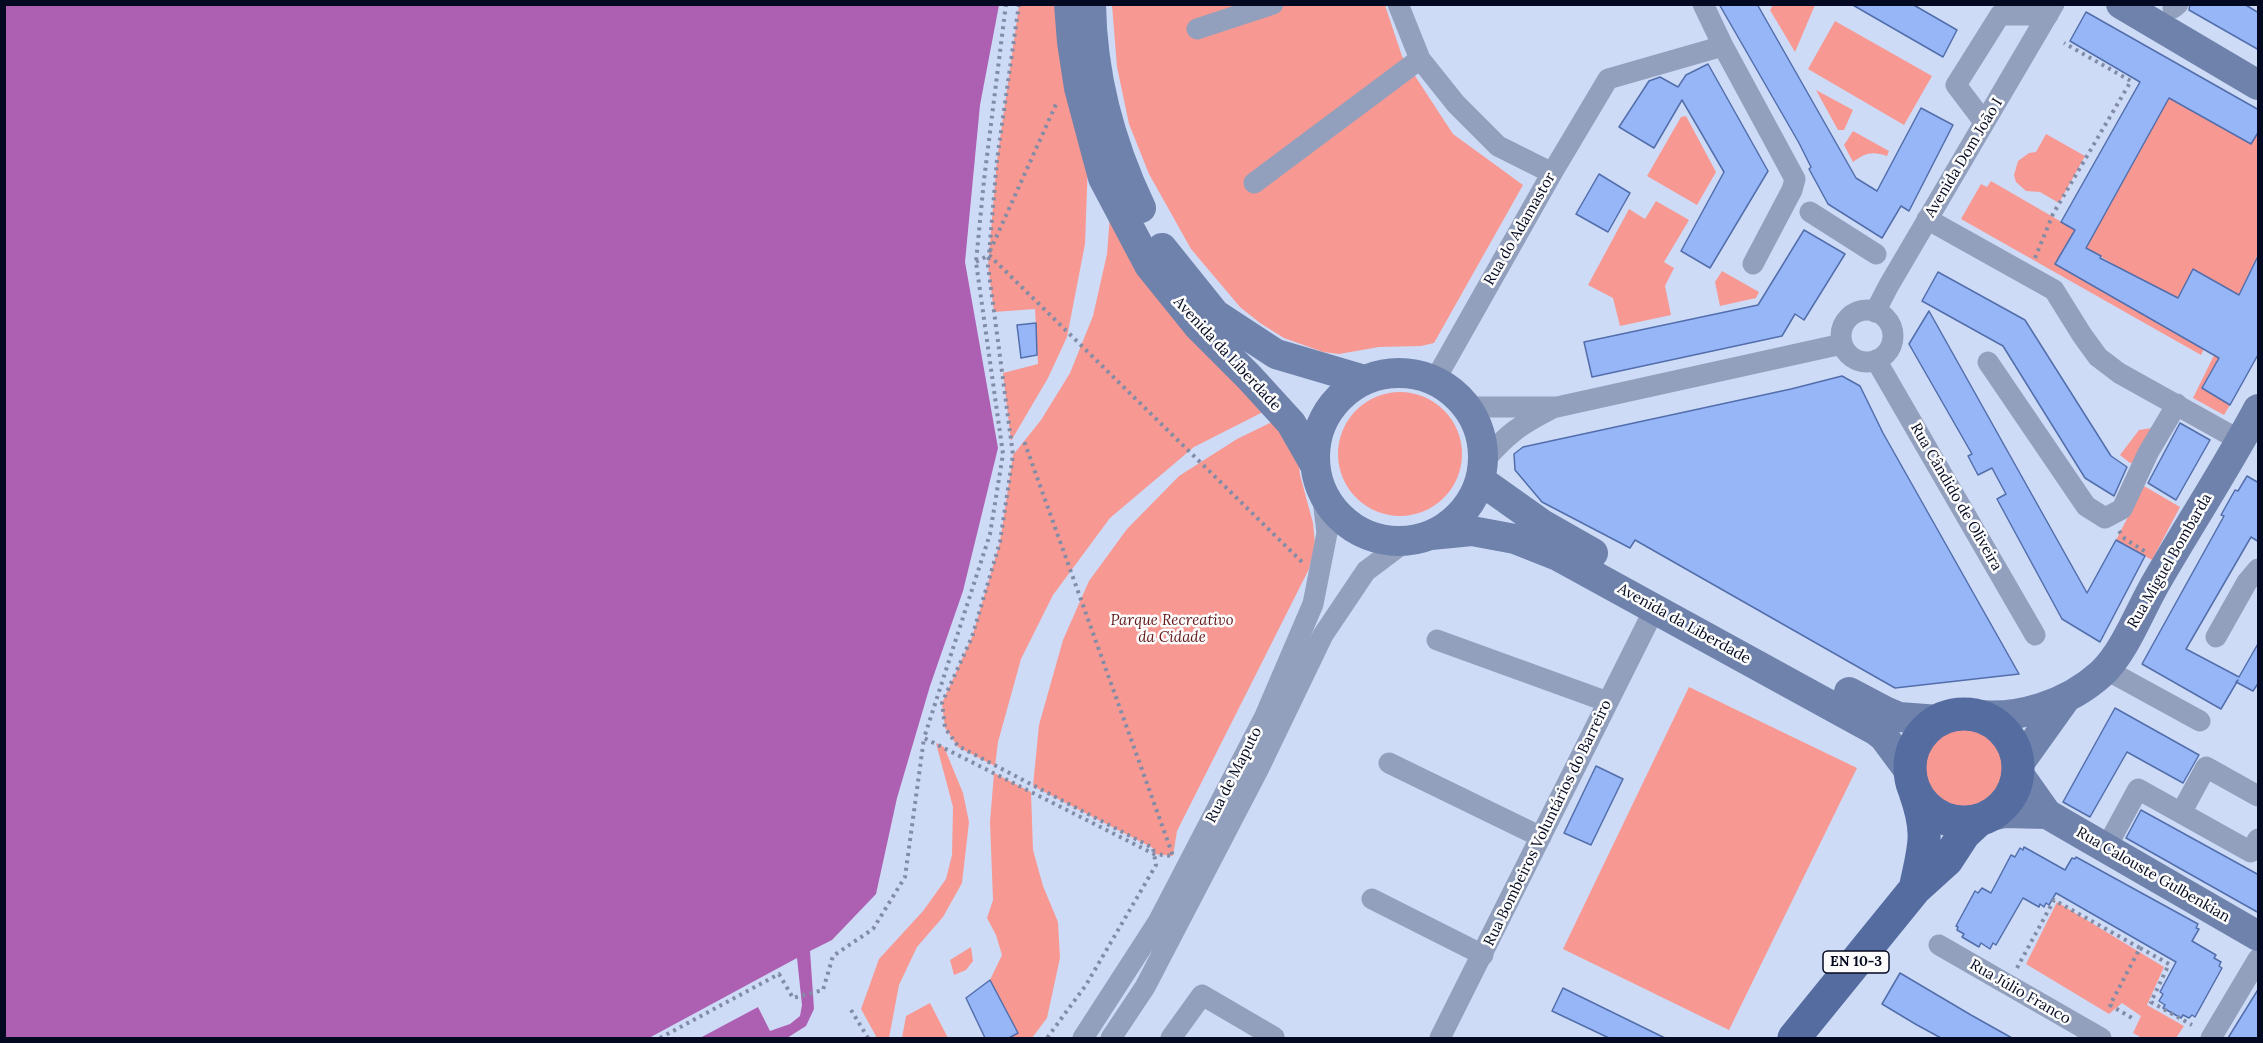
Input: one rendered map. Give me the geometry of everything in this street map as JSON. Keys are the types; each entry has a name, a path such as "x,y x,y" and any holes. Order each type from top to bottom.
{"main road":[{"name":"Avenida da Liberdade","path":"1069,4 1079,88 1103,178 1149,265 1198,327 1249,377 1291,423 1318,478"},
{"name":"Avenida da Liberdade","path":"1091,4 1100,82 1110,130 1125,175 1156,239 1215,314 1276,354 1364,380"},
{"path":"2121,4 2259,85"},
{"path":"1387,373 1411,373 1435,380 1453,392 1467,407 1477,425 1482,443 1482,471 1470,503 1453,522 1419,538 1380,539 1356,530 1336,513 1318,478 1316,444 1321,424 1332,406 1346,391 1364,380 1387,373"},
{"name":"Rua Miguel Bombarda","path":"1971,714 1986,717 2012,715 2066,698 2105,669 2121,648 2158,579 2259,409"},
{"name":"Avenida da Liberdade","path":"1482,471 1542,525 1885,711 1899,717 1939,720"},
{"name":"Avenida da Liberdade","path":"1419,538 1472,531 1515,538 1558,556 1875,730 1884,737 1912,780"},
{"name":"Rua Miguel Bombarda","path":"2018,769 2066,698"},
{"path":"1971,714 1989,720 2004,732 2014,747 2018,769 2008,800 1998,810 1983,819 1964,822 1948,820 1935,814 1923,804 1912,780 1911,756 1917,741 1926,729 1939,720 1955,715 1971,714"},
{"name":"Rua Calouste Gulbenkian","path":"2018,769 2047,814 2259,936"},
{"name":"EN 10-3","path":"1912,780 1924,817 1925,830 1924,848 1915,889"},
{"name":"Rua Calouste Gulbenkian","path":"1983,819 2004,813 2047,814"},
{"name":"EN 10-3","path":"1796,1037 1915,889 1947,860 1964,834 1983,819"}],"street":[{"path":"1197,29 1273,4"},
{"path":"1398,4 1420,59 1456,104 1498,146 1552,173"},
{"path":"1703,4 1723,46 1795,179 1792,190 1753,264"},
{"path":"1984,122 1956,85 2000,15 2051,10"},
{"name":"Avenida Dom João I","path":"1875,312 2051,10"},
{"name":"Rua do Adamastor","path":"1435,380 1608,79 1723,46"},
{"path":"1254,183 1420,59"},
{"path":"1810,212 1876,254"},
{"path":"1928,219 2054,290 2098,357 2119,373 2241,441"},
{"path":"1867,310 1875,312 1886,318 1891,326 1892,345 1887,353 1876,360 1864,362 1856,359 1842,344 1842,329 1854,314 1867,310"},
{"path":"1467,407 1557,407 1842,344"},
{"name":"Rua Cândido de Oliveira","path":"1876,360 2035,635"},
{"path":"1988,363 2086,506 2105,518 2122,509 2148,453 2177,404"},
{"path":"1482,471 1504,437 1524,423 1557,407"},
{"name":"Rua de Maputo","path":"1083,1038 1158,922 1269,706 1313,604 1326,533 1318,478"},
{"name":"Rua de Maputo","path":"1111,1038 1145,987 1258,770 1323,635 1366,571 1419,538"},
{"path":"2216,637 2247,582 2259,570"},
{"name":"Rua Bombeiros Voluntários do Barreiro","path":"1440,1038 1655,608"},
{"path":"1437,640 1608,702"},
{"path":"2105,669 2200,721"},
{"path":"1389,763 1541,837"},
{"path":"2181,813 2206,766 2259,796"},
{"path":"2106,848 2138,789 2251,852 2259,838"},
{"path":"1372,899 1483,955"},
{"name":"Rua Júlio Franco","path":"1939,945 2102,1038"},
{"path":"2211,1038 2259,959"},
{"path":"1171,1038 1202,995 1274,1037 1271,1038"}],"path":[{"path":"660,1038 779,974 793,998 823,990 833,956 873,929 905,877 924,738 990,534 1003,453 976,262 1006,4"},
{"path":"1019,4 997,160 987,266 1013,455 1000,542 972,637 942,703 945,728 958,746 1153,848 1156,865 1086,985 1047,1038"},
{"path":"2033,262 2054,214 2131,81 2064,43"},
{"path":"976,262 989,255 1057,101"},
{"path":"989,255 1309,569"},
{"path":"924,738 1154,854 1173,856 1024,441"},
{"path":"2105,518 2125,539 2150,555"},
{"path":"2008,985 2054,900 2169,964 2151,1002 2192,1024"},
{"path":"2132,1018 2110,1005 2140,948"},
{"path":"851,1010 868,1038"}],"green space":[{"path":"1019,5 1059,5 1088,162 1085,244 1067,337 1048,378 1011,441 1003,373 1038,364 1035,309 994,312 988,266 997,160"},
{"path":"1112,5 1385,5 1402,56 1453,134 1523,185 1434,343 1421,346 1379,347 1339,354 1323,352 1284,338 1240,307 1191,249 1149,174 1129,124 1117,67"},
{"path":"1773,5 1815,5 1795,52 1770,10"},
{"path":"1835,21 1932,76 1904,125 1808,69"},
{"path":"1816,90 1853,110 1844,130 1838,130"},
{"path":"2169,98 2189,108 2258,131 2258,254 2239,295 2194,269 2178,298 2125,271 2071,239 2055,264 2204,349 2201,355 1961,219 1981,184 1987,187 1991,181 2091,239"},
{"path":"1686,116 1716,172 1697,205 1647,176 1681,117"},
{"path":"1853,131 1889,151 1887,156 1869,154 1853,162 1844,145"},
{"path":"2046,134 2085,156 2059,203 2040,192 2026,191 2016,182 2014,175 2018,161 2029,153 2036,152"},
{"path":"1656,201 1689,220 1664,262 1674,268 1665,286 1671,315 1620,326 1613,298 1588,285 1629,209 1645,219"},
{"path":"1110,215 1267,410 1194,447 1110,518 1053,595 1021,659 998,742 995,766 958,747 945,728 942,703 972,637 1000,542 1013,455 1041,420 1070,373 1093,316 1107,254"},
{"path":"1722,271 1759,292 1756,298 1720,306 1715,282"},
{"path":"2220,343 2226,346 2202,388 2230,405 2224,415 2193,398"},
{"path":"1400,392 1424,396 1444,410 1458,430 1462,454 1458,478 1444,498 1424,512 1400,516 1376,512 1356,498 1342,478 1338,454 1342,430 1356,410 1376,396"},
{"name":"Parque Recreativo da Cidade","path":"1276,420 1298,455 1300,475 1313,523 1315,544 1309,569 1177,831 1173,856 1154,854 1153,848 1033,786 1039,725 1063,640 1089,581 1127,529 1179,476 1237,439"},
{"path":"2152,428 2132,463 2120,455 2139,430"},
{"path":"2144,486 2180,507 2152,560 2116,540"},
{"path":"1689,687 1857,768 1729,1030 1563,949"},
{"path":"1956,728 1972,728 1986,734 1997,745 2003,759 2003,775 1997,789 1986,800 1972,806 1956,806 1942,800 1931,789 1925,775 1925,759 1931,745 1942,734"},
{"path":"936,743 944,747 963,793 969,822 962,883 943,917 917,947 899,985 889,1038 877,1038 861,1009 879,959 923,911 946,879 952,855 953,807"},
{"path":"994,773 1031,792 1033,850 1043,886 1058,922 1060,958 1047,1018 1032,1038 1009,1038 1018,1033 990,980 1002,955 996,935 987,918 993,900 990,822"},
{"path":"2057,902 2164,967 2147,1005 2184,1026 2176,1038 2142,1038 2133,1033 2141,1016 2122,1003 2109,1014 2026,964"},
{"path":"971,947 973,961 966,970 954,975 950,960"},
{"path":"930,1003 948,1038 902,1038 906,1016"}],"shaded area":[{"path":"5,4 999,5 980,105 965,262 998,448 963,591 930,686 897,798 876,894 832,940 810,951 814,1009 806,1026 787,1038 700,1038 758,1007 770,1031 790,1024 800,1016 802,1005 797,958 649,1038 5,1038"}],"building":[{"path":"1719,4 1757,4 1856,178 1877,191 1921,108 1953,125 1909,211 1901,206 1882,238 1828,204 1809,169 1811,167 1799,143"},
{"path":"1851,4 1912,4 1957,30 1943,57"},
{"path":"2190,4 2244,4 2259,13 2259,50 2189,10"},
{"path":"2086,12 2259,110 2259,131 2251,144 2169,98 2086,248 2101,256 2100,258 2178,298 2193,269 2239,295 2259,254 2259,353 2230,405 2202,388 2219,358 2055,264 2075,230 2061,222 2140,82 2070,41"},
{"path":"1708,64 1768,171 1710,268 1681,251 1724,172 1682,100 1654,148 1619,127 1649,81 1660,77 1678,87 1686,75"},
{"path":"1599,174 1630,193 1608,232 1576,214"},
{"path":"1804,230 1845,254 1804,320 1795,314 1782,336 1592,377 1584,342 1758,305"},
{"path":"1938,272 2025,320 2111,456 2127,467 2114,496 2085,478 2003,346 1922,301"},
{"path":"1929,311 2087,593 2116,540 2145,556 2100,642 2062,619 1997,499 2006,494 1992,468 1978,475 1968,456 1972,454 1909,344"},
{"path":"1036,323 1037,355 1021,358 1017,325"},
{"path":"1842,376 1860,386 1883,433 2019,674 1895,688 1635,540 1630,548 1542,502 1515,470 1514,454 1523,447"},
{"path":"2180,423 2210,440 2176,500 2148,483"},
{"path":"2247,476 2259,483 2259,542 2251,537 2186,649 2239,677 2259,642 2259,682 2253,691 2237,682 2221,709 2142,664 2224,516 2221,515 2235,490 2238,491"},
{"path":"2115,708 2199,755 2183,783 2127,752 2090,817 2063,802"},
{"path":"1596,766 1623,779 1591,845 1564,833"},
{"path":"2141,810 2259,875 2259,913 2126,838"},
{"path":"2024,847 2065,870 2072,858 2076,857 2198,924 2196,928 2199,929 2192,941 2216,955 2214,958 2221,962 2219,966 2222,968 2195,1017 2192,1015 2189,1018 2183,1015 2181,1018 2163,1008 2165,1005 2159,1001 2163,994 2160,992 2176,962 2056,893 2049,905 2046,903 2044,907 2040,904 2039,907 2023,898 1996,945 1993,943 1990,949 1981,943 1979,947 1962,937 1964,934 1957,930 1956,926 1975,891 1978,893 1982,888 1991,893 2011,855 2015,857 2020,848 2023,850"},
{"path":"1900,973 2012,1038 1941,1038 1917,1025 1882,1004"},
{"path":"990,980 1018,1033 1009,1038 985,1038 966,998"},
{"path":"1563,988 1665,1038 1609,1038 1552,1011"},
{"path":"2259,988 2259,1038 2228,1038"}]}
